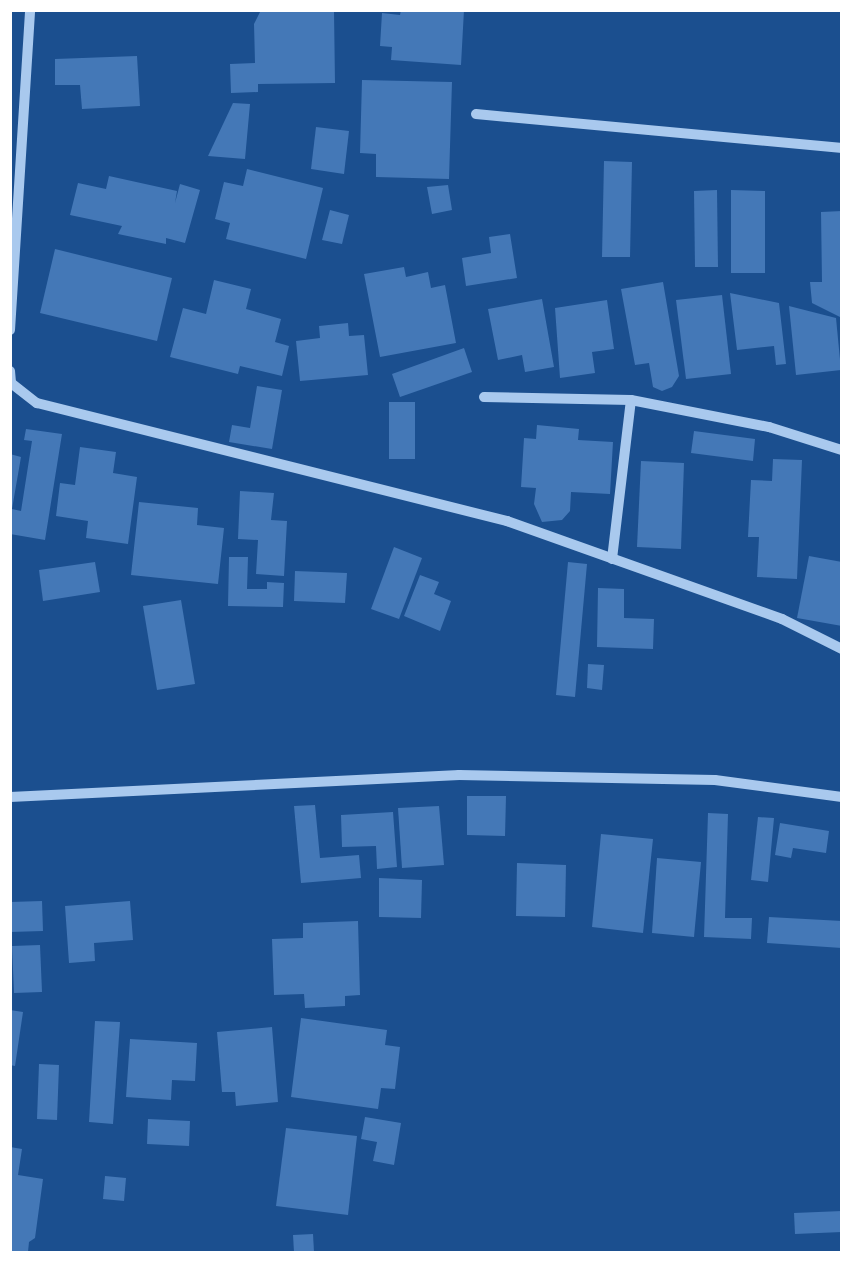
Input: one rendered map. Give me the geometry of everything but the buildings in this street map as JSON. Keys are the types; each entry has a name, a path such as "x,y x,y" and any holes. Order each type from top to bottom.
{"street":[{"path":"10,330 30,10"},
{"path":"476,114 842,148"},
{"path":"10,371 11,383 37,403 507,521 782,619 842,649"},
{"path":"484,397 631,400 769,427 842,450"},
{"path":"612,559 631,400"},
{"path":"10,796 459,775 715,780 842,797"}]}
